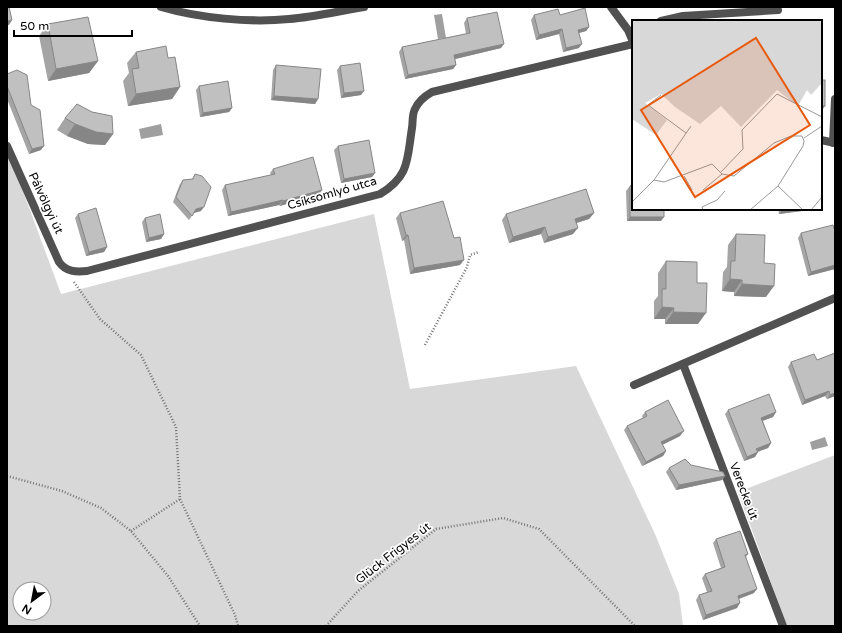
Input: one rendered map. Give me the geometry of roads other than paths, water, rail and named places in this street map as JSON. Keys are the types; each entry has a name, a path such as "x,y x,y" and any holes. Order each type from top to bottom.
{"street":[{"path":"162,7 200,15 250,20 288,19 364,7"},
{"path":"612,7 630,30"},
{"path":"665,20 683,16 778,10"},
{"name":"Csíksomlyó utca","path":"66,269 74,272 87,271 380,194 391,187 400,178 407,160 414,110 422,98 432,92 632,43"},
{"path":"822,140 834,143 835,99"},
{"name":"Pálvölgyi út","path":"7,146 59,262 66,269"},
{"path":"634,385 835,298"},
{"name":"Verecke út","path":"683,364 782,626"}]}
